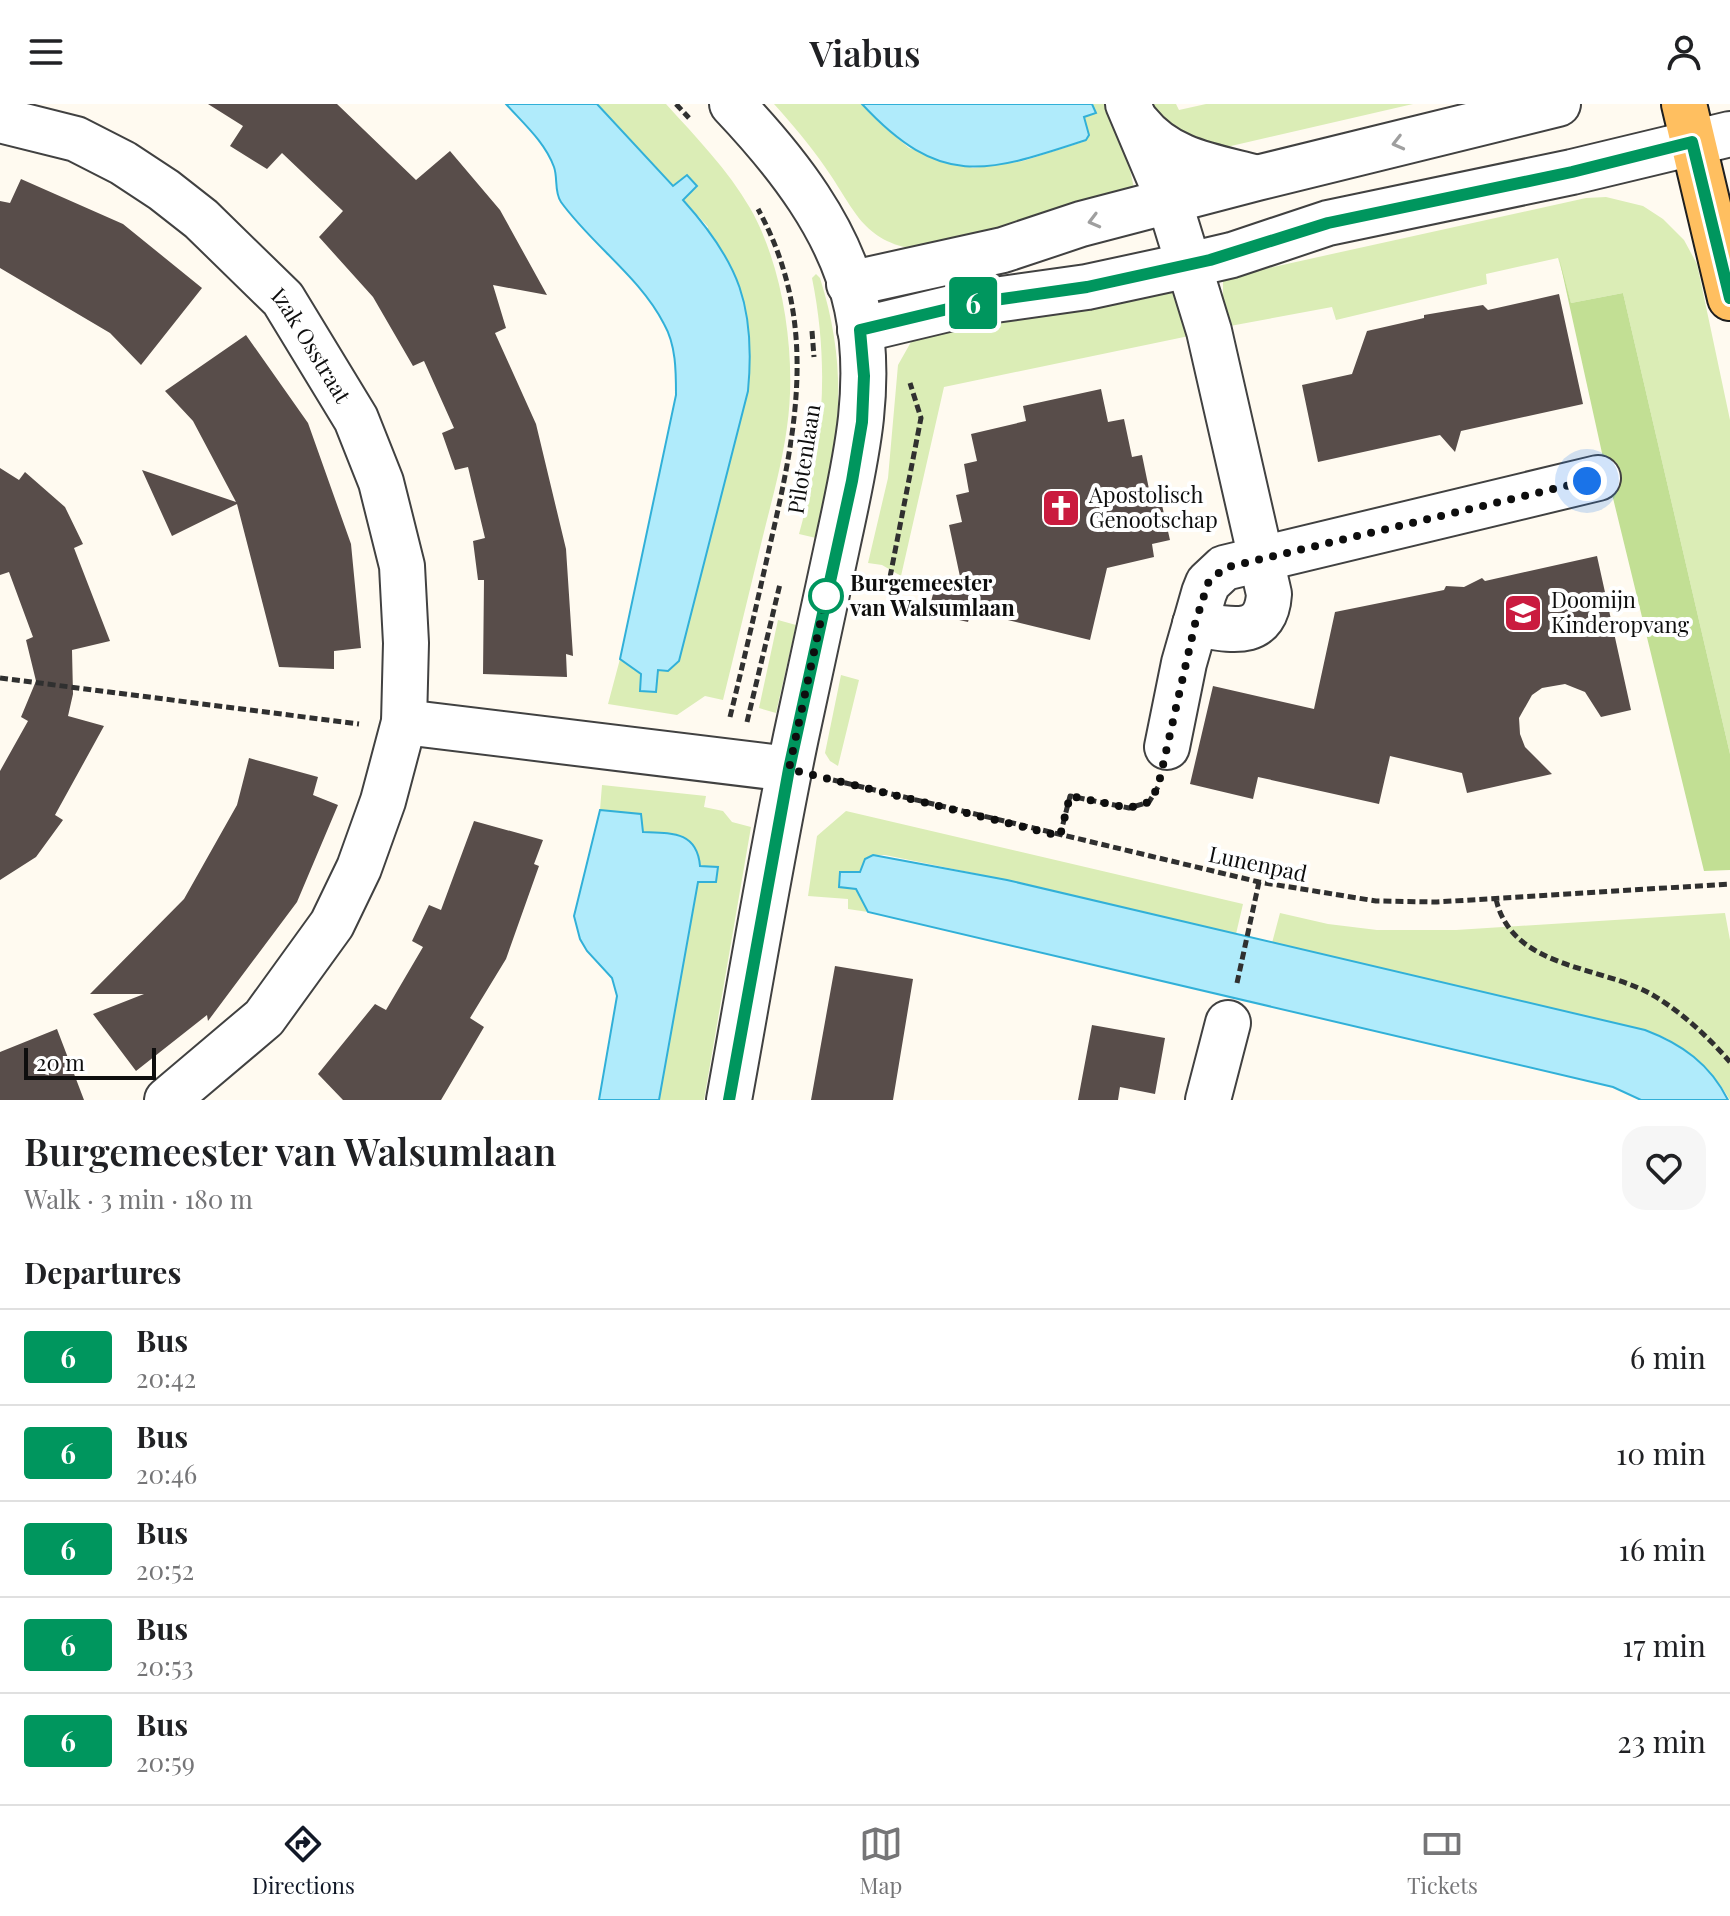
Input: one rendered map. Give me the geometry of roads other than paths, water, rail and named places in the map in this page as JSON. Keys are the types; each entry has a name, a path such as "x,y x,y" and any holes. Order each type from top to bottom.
{"main road":[{"path":"1702,127 1730,298"}],"street":[{"path":"729,1100 789,769 852,481 862,422 864,376 860,330 841,259 813,206 732,104"},
{"path":"849,284 1003,250 1081,224 1558,104"},
{"path":"1131,112 1149,137 1183,159 1257,178"},
{"path":"1131,112 1169,201 1209,331 1269,594 1264,615 1258,622 1238,631 1195,624"},
{"name":"Izak Osstraat","path":"0,120 76,139 123,163 201,219 283,299 356,419 381,482 402,566 406,643 404,722 383,801 359,868 332,924 264,1018 167,1100"},
{"path":"860,330 973,303 1087,287 1232,255 1328,223 1572,172 1702,127"},
{"path":"1167,747 1184,663 1208,583 1224,568 1598,478"},
{"path":"404,722 789,769"},
{"path":"1208,1100 1228,1023"}],"water":[{"path":"506,104 597,104 673,186 687,175 697,186 683,200 718,244 740,287 746,310 750,361 748,391 679,661 668,671 658,670 656,692 640,691 641,674 620,659 676,395 671,341 664,324 642,291 561,202 555,171 545,149"},
{"path":"862,104 1092,104 1096,113 1084,117 1089,135 1086,140 1020,160 992,166 966,166 941,161 916,150"},
{"path":"600,810 641,814 643,832 681,836 694,846 700,866 718,867 716,882 698,882 659,1100 599,1100 617,996 612,978 580,939 574,916"},
{"path":"873,855 1007,880 1645,1030 1694,1057 1713,1076 1728,1100 1641,1100 1613,1087 868,912 856,889 839,887 840,872 860,872 865,859"}],"place":[{"name":"Apostolisch Genootschap","path":"1061,508"},
{"name":"Burgemeester van Walsumlaan","path":"826,596"},
{"name":"Doomijn Kinderopvang","path":"1523,613"}]}
